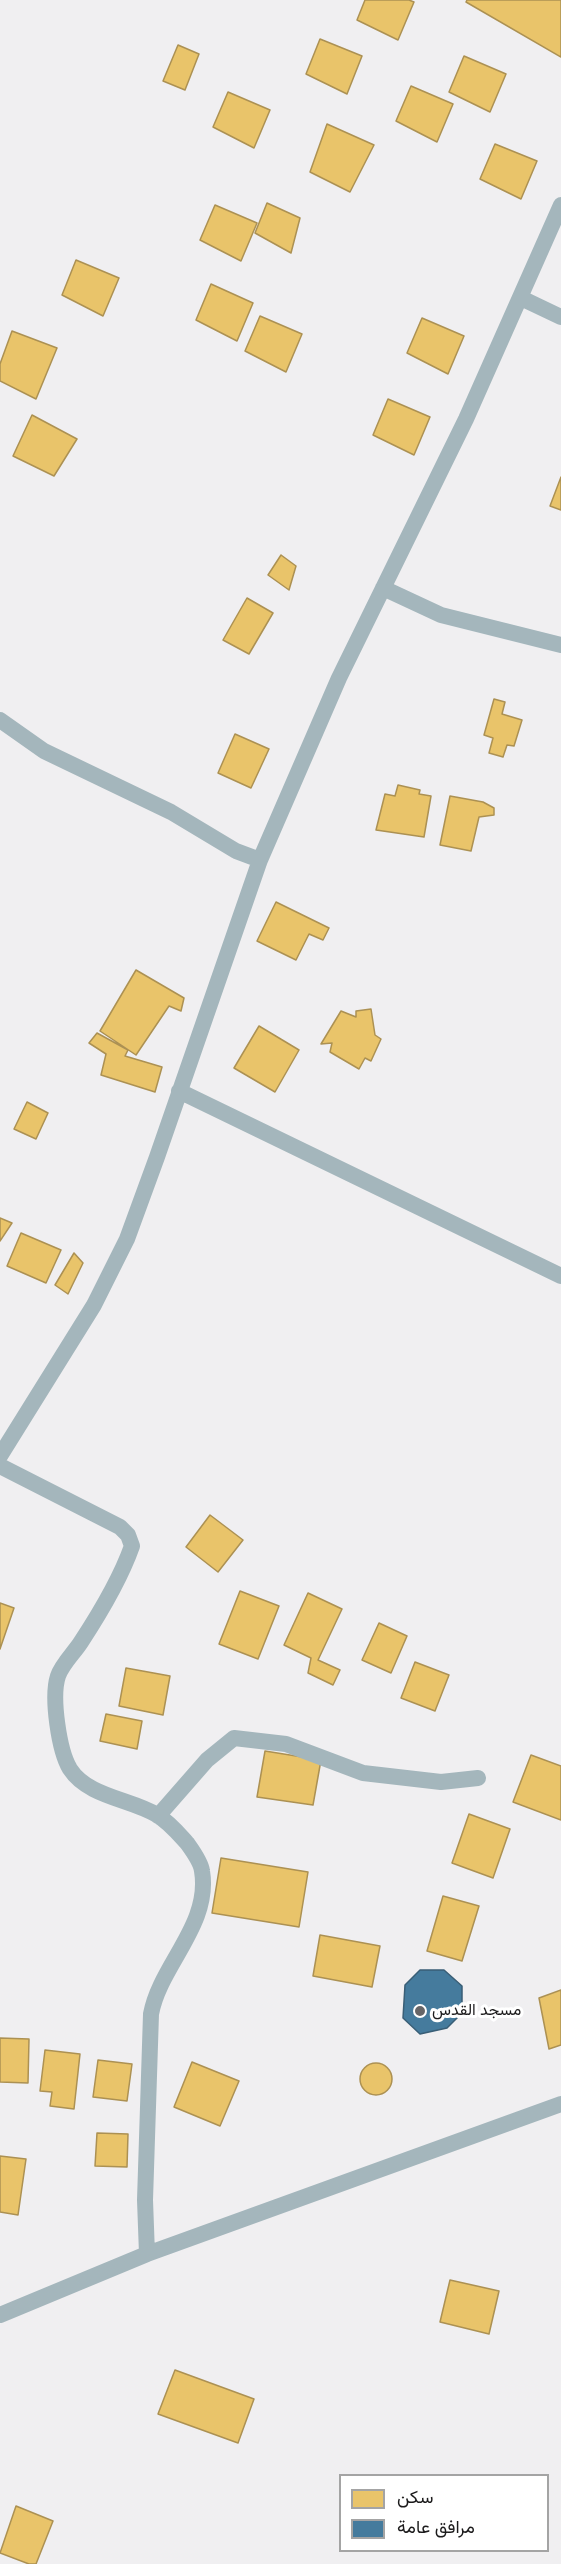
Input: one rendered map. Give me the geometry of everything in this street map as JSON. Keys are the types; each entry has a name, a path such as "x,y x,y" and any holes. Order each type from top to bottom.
{"street":[{"path":"0,1456 94,1305 127,1239 260,860 339,678 466,419 561,205"},
{"path":"521,298 561,317"},
{"path":"383,588 441,615 561,645"},
{"path":"0,720 44,751 171,812 236,851 260,860"},
{"path":"179,1091 561,1276"},
{"path":"0,1466 120,1527 128,1535 132,1546 128,1558 96,1618 59,1674 56,1699 63,1757 72,1772 87,1785 158,1815 191,1848 202,1869 202,1895 195,1919 160,1985 151,2014 145,2200 147,2254"},
{"path":"158,1815 207,1760 234,1738 286,1744 363,1773 441,1782 478,1778"},
{"path":"0,2315 147,2254 561,2104"}],"building: سكن":[{"path":"365,0 414,2 398,40 357,20"},
{"path":"467,0 561,0 561,57 466,2"},
{"path":"320,39 362,56 347,94 306,74"},
{"path":"178,45 199,54 185,90 163,81"},
{"path":"464,56 506,74 490,112 449,92"},
{"path":"411,86 453,104 437,142 396,121"},
{"path":"228,92 270,110 254,148 213,127"},
{"path":"327,124 374,145 350,192 310,172"},
{"path":"495,144 537,161 521,199 480,179"},
{"path":"267,203 300,218 291,253 255,233"},
{"path":"215,205 257,223 241,261 200,240"},
{"path":"76,260 119,278 103,316 62,295"},
{"path":"211,284 253,303 237,341 196,320"},
{"path":"260,316 302,334 286,372 245,351"},
{"path":"422,318 464,336 448,374 407,353"},
{"path":"12,331 57,348 36,399 0,381 0,364"},
{"path":"388,399 430,417 414,455 373,435"},
{"path":"32,415 77,439 54,476 13,456"},
{"path":"561,477 561,510 550,506"},
{"path":"281,555 296,566 289,590 268,575"},
{"path":"247,598 273,613 249,654 223,640"},
{"path":"494,699 505,702 502,714 522,720 514,746 507,745 503,757 489,753 493,738 484,735"},
{"path":"235,734 269,749 251,788 218,773"},
{"path":"398,785 420,790 419,794 431,796 424,837 376,830 385,794 395,796"},
{"path":"450,796 483,802 494,808 494,815 479,817 471,851 440,845"},
{"path":"276,902 329,928 323,940 309,934 296,960 257,941"},
{"path":"136,970 184,998 181,1011 169,1006 136,1055 100,1031"},
{"path":"371,1009 375,1035 381,1039 371,1061 365,1058 359,1069 330,1052 332,1043 321,1044 341,1011 356,1017 356,1011"},
{"path":"259,1026 299,1050 275,1092 234,1068"},
{"path":"97,1033 128,1050 125,1056 162,1067 155,1092 101,1075 106,1054 89,1043"},
{"path":"27,1102 48,1113 36,1139 14,1129"},
{"path":"0,1218 12,1223 0,1241"},
{"path":"21,1233 61,1250 46,1283 7,1266"},
{"path":"74,1253 83,1263 68,1294 55,1285"},
{"path":"210,1515 243,1540 218,1572 186,1547"},
{"path":"240,1591 279,1606 258,1659 219,1644"},
{"path":"308,1593 342,1609 318,1660 340,1670 333,1685 308,1673 311,1658 284,1645"},
{"path":"0,1603 14,1608 0,1649"},
{"path":"379,1623 407,1636 391,1673 362,1660"},
{"path":"415,1662 449,1675 435,1711 401,1698"},
{"path":"126,1668 170,1676 163,1715 119,1706"},
{"path":"106,1714 142,1721 137,1749 100,1741"},
{"path":"265,1751 321,1760 313,1805 257,1797"},
{"path":"531,1755 561,1766 561,1820 513,1802"},
{"path":"469,1814 510,1829 493,1878 452,1863"},
{"path":"221,1858 308,1872 299,1927 212,1913"},
{"path":"443,1896 479,1906 462,1961 427,1951"},
{"path":"320,1935 380,1946 372,1987 313,1976"},
{"path":"561,1990 561,2045 549,2049 539,1998"},
{"path":"0,2038 29,2039 28,2083 0,2082"},
{"path":"45,2050 80,2054 74,2109 50,2106 52,2092 40,2091"},
{"path":"98,2060 132,2064 127,2101 93,2097"},
{"path":"192,2062 239,2081 220,2126 174,2107"},
{"path":"376,2063 387,2068 392,2079 387,2090 376,2095 365,2090 360,2079 365,2068"},
{"path":"97,2133 128,2134 127,2167 95,2166"},
{"path":"0,2156 26,2159 18,2215 0,2212"},
{"path":"450,2280 499,2291 489,2334 440,2322"},
{"path":"175,2370 254,2399 238,2443 158,2414"},
{"path":"16,2506 53,2521 36,2564 29,2564 0,2553"}],"building: مرافق عامة":[{"path":"420,1970 444,1970 462,1986 462,2013 447,2028 420,2034 403,2018 405,1985"}],"place":[{"name":"مسجد القدس","path":"420,2011"}]}
